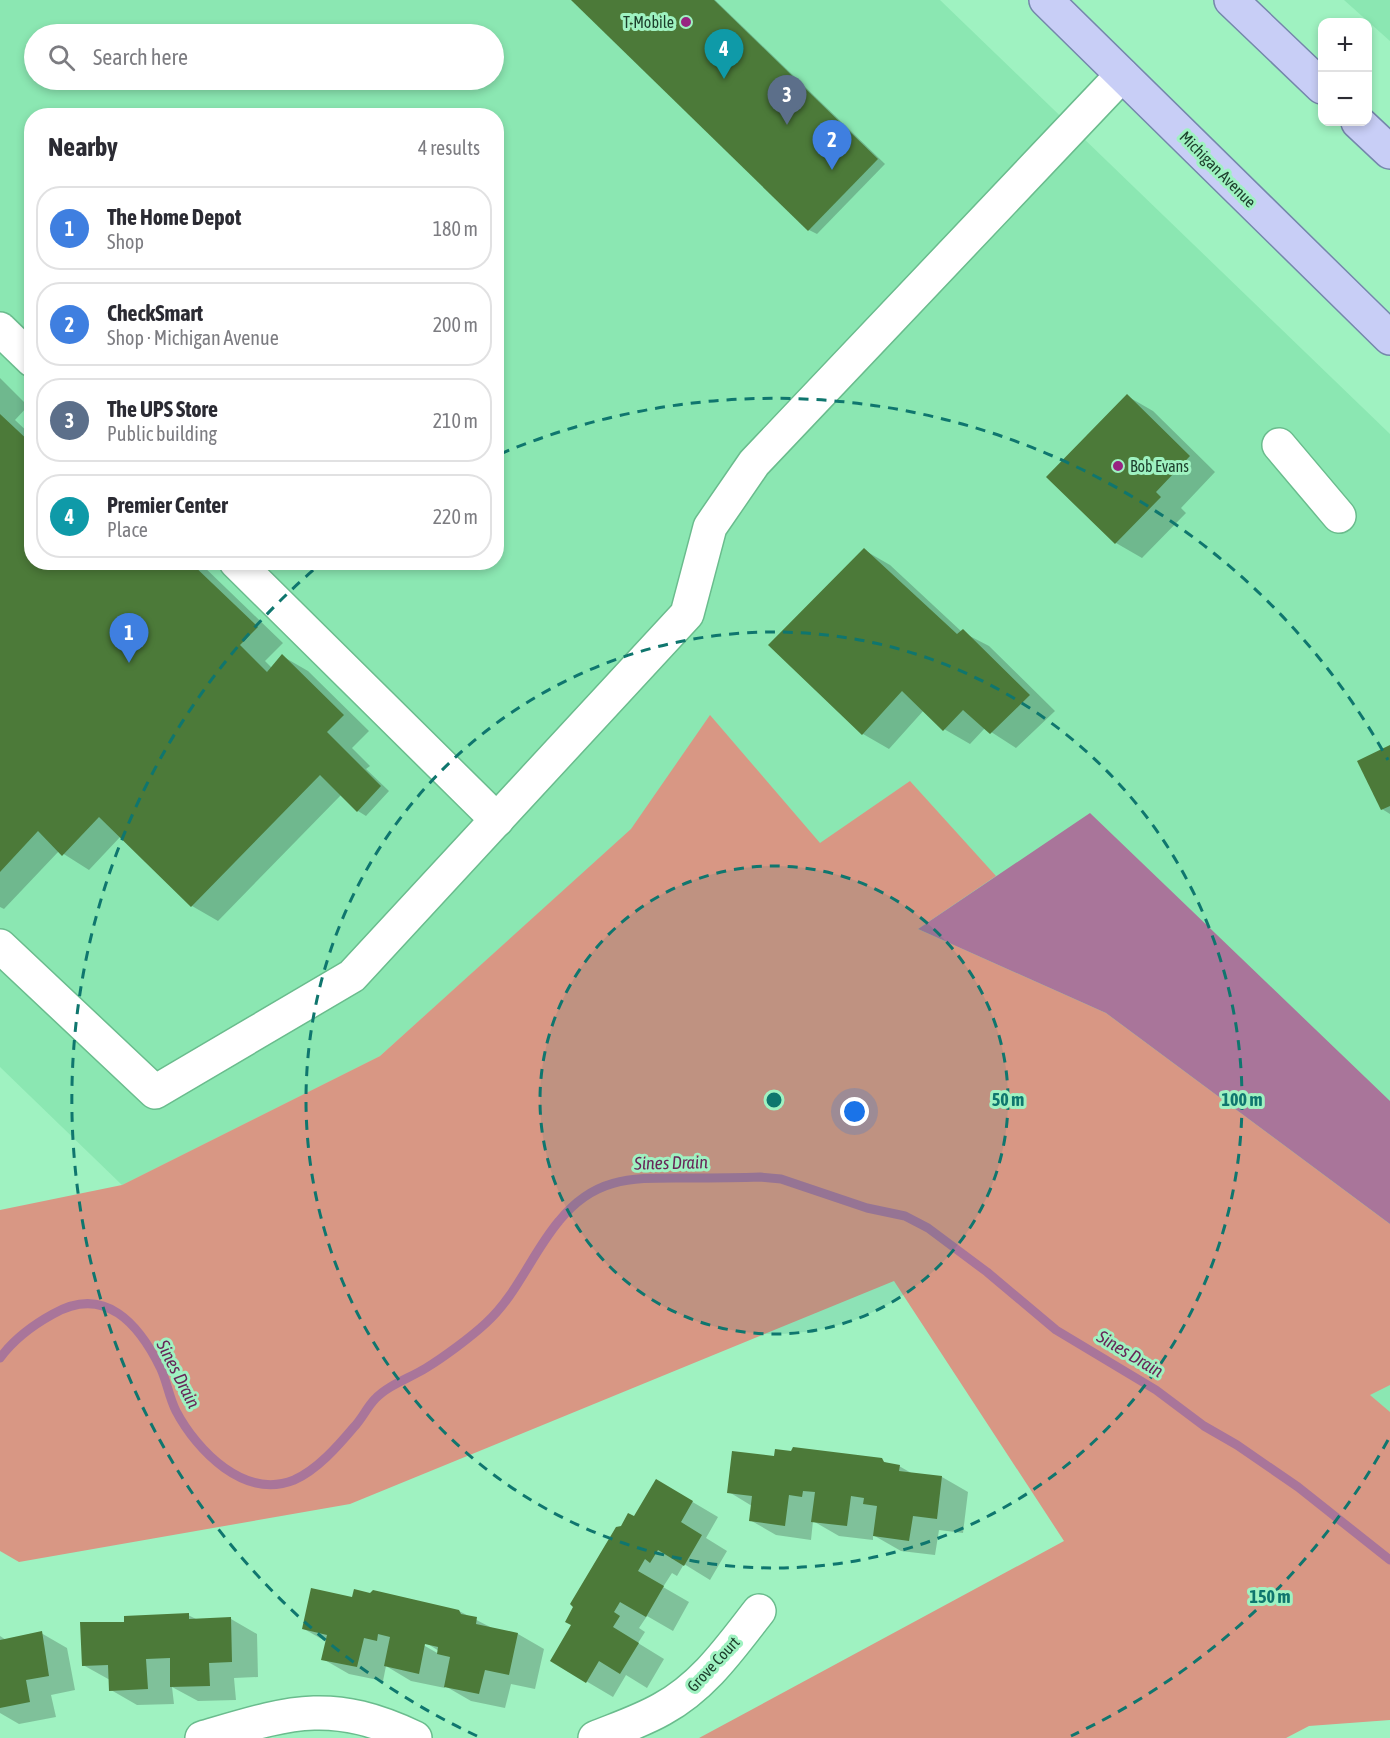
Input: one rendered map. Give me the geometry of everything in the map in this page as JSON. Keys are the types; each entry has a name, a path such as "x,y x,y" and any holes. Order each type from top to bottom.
{"main road":[{"name":"Michigan Avenue","path":"1046,0 1390,338"},
{"path":"1231,0 1318,82"},
{"path":"1362,126 1390,152"}],"street":[{"path":"0,946 155,1092 352,976 687,614 710,527 754,464 1122,75"},
{"path":"0,329 24,352"},
{"path":"1279,445 1339,516"},
{"path":"244,570 496,820"},
{"name":"Grove Court","path":"595,1738 639,1721 684,1695 722,1659 759,1611"},
{"path":"202,1738 274,1717 325,1712 350,1714 375,1720 415,1738"}],"shaded area":[{"path":"0,0 940,0 1390,434 1390,1473 631,830 380,1056 122,1185 0,1067"},
{"path":"1344,0 1390,0 1390,41 1372,25 1372,18 1364,18"},
{"path":"710,715 820,843 910,781 996,876 918,929 1106,1013 1390,1224 1390,1385 1370,1395 1390,1412 1390,1720 1309,1726 1286,1738 699,1738 1064,1541 894,1281 350,1504 19,1562 0,1551 0,1210 122,1185 380,1056 631,829"},
{"path":"1090,813 1390,1101 1390,1224 1106,1013 918,929"}],"building":[{"path":"571,0 714,0 878,159 808,231"},
{"name":"Bob Evans","path":"1127,394 1190,456 1156,492 1161,497 1115,544 1046,477"},
{"path":"0,414 24,436 24,570 198,570 258,627 240,645 267,672 282,654 344,715 327,732 381,786 357,812 320,775 191,907 99,817 62,856 38,831 0,872"},
{"path":"864,548 957,634 963,629 1030,695 990,734 963,710 943,731 902,691 862,735 768,645"},
{"path":"1390,745 1390,806 1381,810 1357,761"},
{"path":"793,1447 882,1458 884,1462 900,1465 899,1471 942,1476 937,1519 913,1516 909,1541 873,1536 877,1506 863,1504 864,1498 851,1496 847,1526 811,1522 815,1492 803,1491 802,1497 789,1495 785,1526 749,1521 752,1496 727,1493 732,1451 774,1456 775,1449 791,1451"},
{"path":"656,1479 693,1501 681,1522 702,1535 684,1566 658,1550 650,1563 645,1559 638,1571 664,1586 646,1617 620,1602 614,1612 620,1616 613,1627 639,1643 620,1674 599,1661 586,1683 550,1661 571,1625 565,1622 573,1607 570,1604 616,1527 621,1526 628,1513 634,1516"},
{"path":"311,1588 352,1597 354,1589 370,1593 373,1590 459,1610 461,1614 477,1617 476,1624 518,1633 509,1675 485,1670 479,1694 444,1687 450,1657 437,1654 438,1647 425,1644 419,1674 384,1666 390,1637 378,1634 377,1641 364,1638 357,1667 321,1660 327,1635 302,1629"},
{"path":"189,1613 189,1619 231,1617 232,1662 209,1663 210,1686 170,1687 170,1658 146,1659 148,1689 109,1691 108,1665 82,1666 80,1622 124,1622 124,1616"},
{"path":"42,1631 49,1676 26,1680 30,1702 0,1708 0,1640"}],"waterway":[{"name":"Sines Drain","path":"0,1358 24,1333 53,1314 72,1306 89,1304 104,1306 118,1313 142,1337 161,1369 176,1411 196,1441 210,1456 241,1478 258,1483 276,1484 294,1480 303,1476 327,1457 380,1394 441,1358 486,1323 507,1300 549,1233 586,1195 616,1183 648,1178 760,1177 781,1179 867,1208 905,1216 928,1228 987,1272 1056,1330 1156,1390 1204,1426 1237,1445 1298,1487 1390,1560"}],"place":[{"name":"T-Mobile","path":"686,22"},
{"name":"Premier Center","path":"724,79"},
{"name":"The UPS Store","path":"787,125"},
{"name":"CheckSmart","path":"832,170"},
{"name":"Bob Evans","path":"1118,466"},
{"name":"The Home Depot","path":"129,663"}]}
